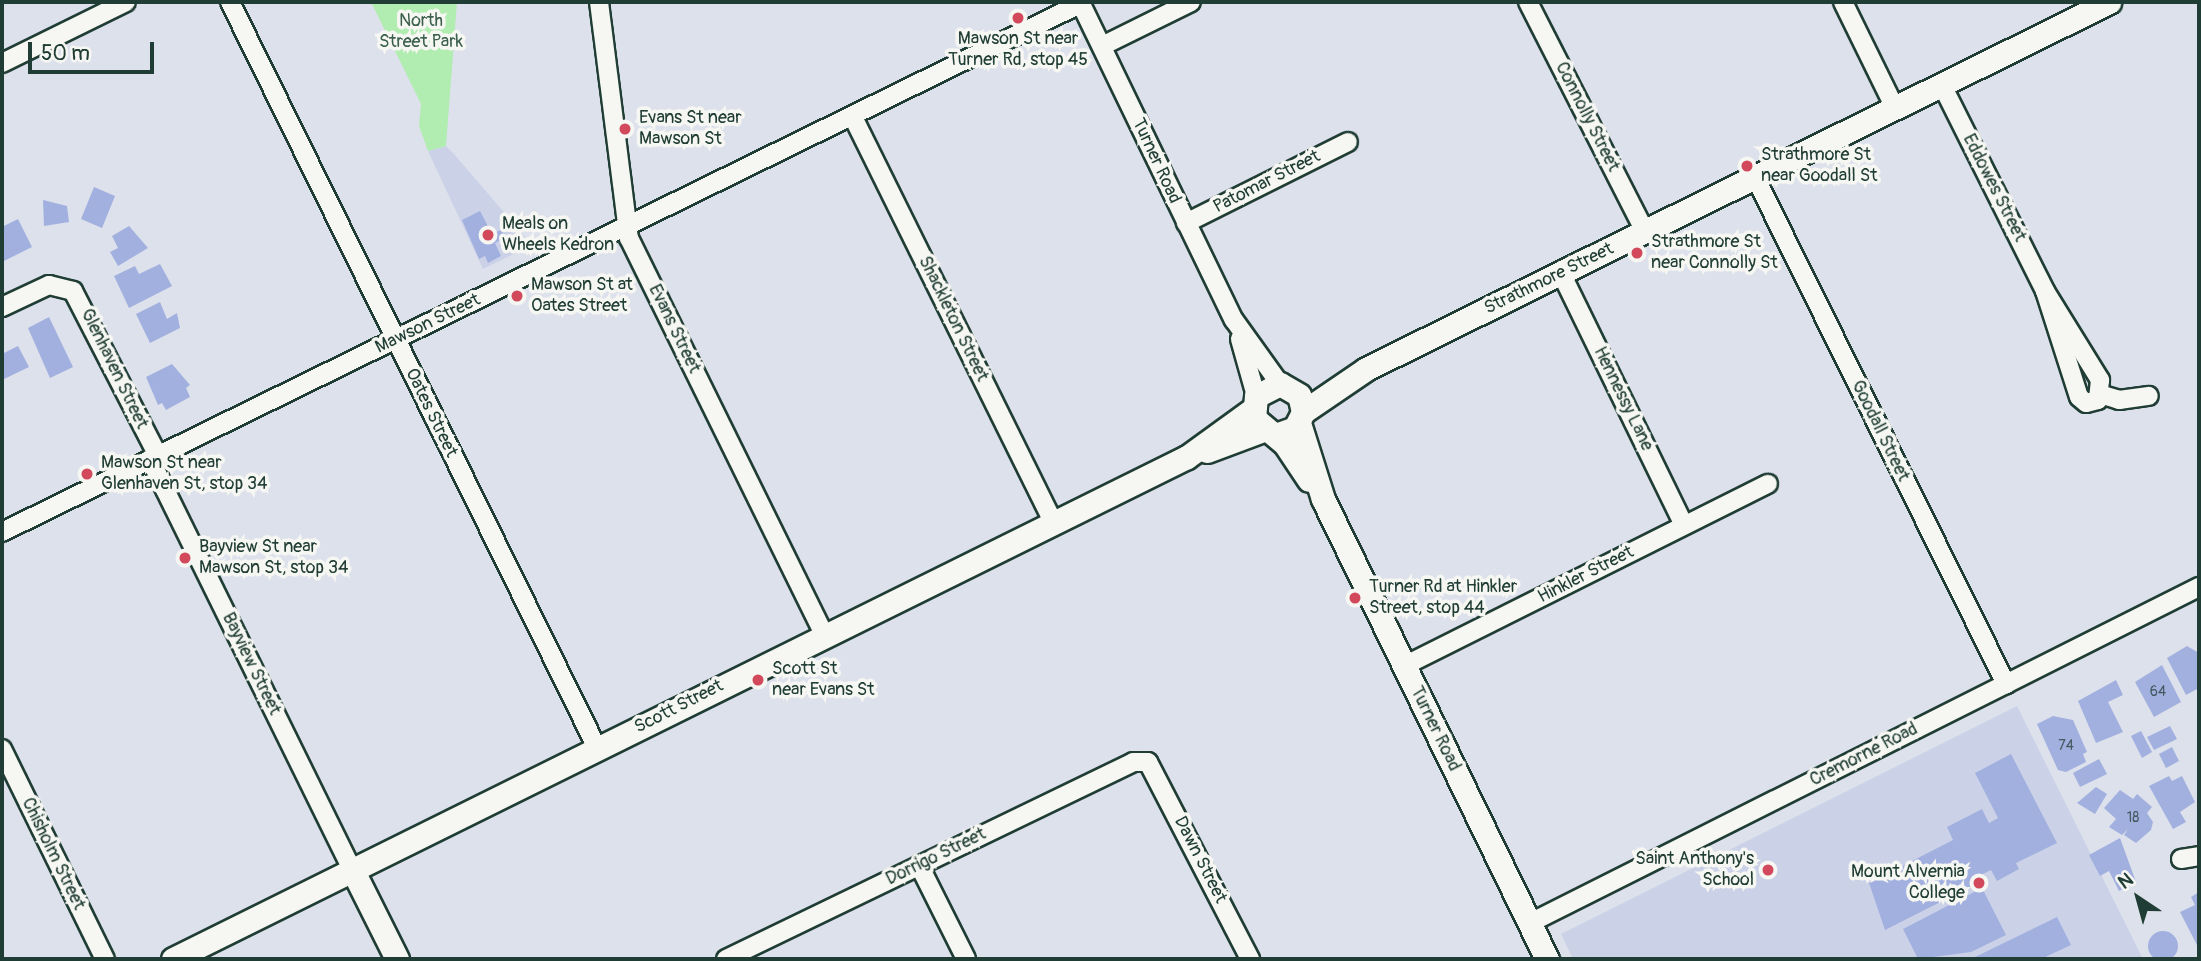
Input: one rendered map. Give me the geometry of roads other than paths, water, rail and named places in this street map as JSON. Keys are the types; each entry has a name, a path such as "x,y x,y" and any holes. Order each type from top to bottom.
{"street":[{"path":"2,63 126,2"},
{"name":"Oates Street","path":"230,2 597,748"},
{"name":"Evans Street","path":"598,2 625,227 824,634"},
{"path":"1101,46 1191,2"},
{"name":"Connolly Street","path":"1528,2 1645,232"},
{"path":"1843,2 1895,108"},
{"name":"Strathmore Street","path":"1301,417 1366,369 2109,2"},
{"name":"Mawson Street","path":"2,532 853,117 1080,3"},
{"name":"Turner Road","path":"1080,3 1234,320 1262,418 1323,499"},
{"name":"Eddowes Street","path":"1942,85 2045,291 2079,397 2092,403 2102,395"},
{"name":"Shackleton Street","path":"853,117 1053,522"},
{"name":"Patomar Street","path":"1186,223 1349,142"},
{"name":"Goodall Street","path":"1755,177 2006,684"},
{"name":"Hennessy Lane","path":"1561,273 1684,525"},
{"name":"Glenhaven Street","path":"2,307 49,285 68,280 84,305 154,457"},
{"name":"Eddowes Street","path":"2045,291 2075,332 2102,395"},
{"name":"Turner Road","path":"1234,320 1286,386 1301,417 1323,499 1547,959"},
{"name":"Strathmore Street","path":"1286,386 1366,369"},
{"path":"1262,418 1286,386"},
{"name":"Eddowes Street","path":"2102,395 2119,400 2149,396"},
{"path":"1262,418 1301,417"},
{"name":"Scott Street","path":"173,959 1262,418"},
{"name":"Bayview Street","path":"154,457 352,869"},
{"name":"Hinkler Street","path":"1404,666 1768,484"},
{"name":"Cremorne Road","path":"1530,923 2199,587"},
{"name":"Chisholm Street","path":"2,749 104,959"},
{"name":"Dorrigo Street","path":"726,959 1133,762 1148,762"},
{"name":"Dawn Street","path":"1148,762 1250,959"},
{"path":"919,864 966,959"},
{"path":"352,869 397,959"}],"place":[{"name":"Mawson St near Turner Rd, stop 45","path":"1018,18"},
{"name":"Evans St near Mawson St","path":"625,129"},
{"name":"Strathmore St near Goodall St","path":"1747,166"},
{"name":"Meals on Wheels Kedron","path":"488,235"},
{"name":"Strathmore St near Connolly St","path":"1637,253"},
{"name":"Mawson St at Oates Street","path":"517,296"},
{"name":"Mawson St near Glenhaven St, stop 34","path":"87,474"},
{"name":"Bayview St near Mawson St, stop 34","path":"185,558"},
{"name":"Turner Rd at Hinkler Street, stop 44","path":"1355,598"},
{"name":"Scott St near Evans St","path":"758,680"},
{"name":"Saint Anthony's School","path":"1768,870"},
{"name":"Mount Alvernia College","path":"1979,883"}],"park label":[{"name":"North Street Park","path":"421,32"}]}
